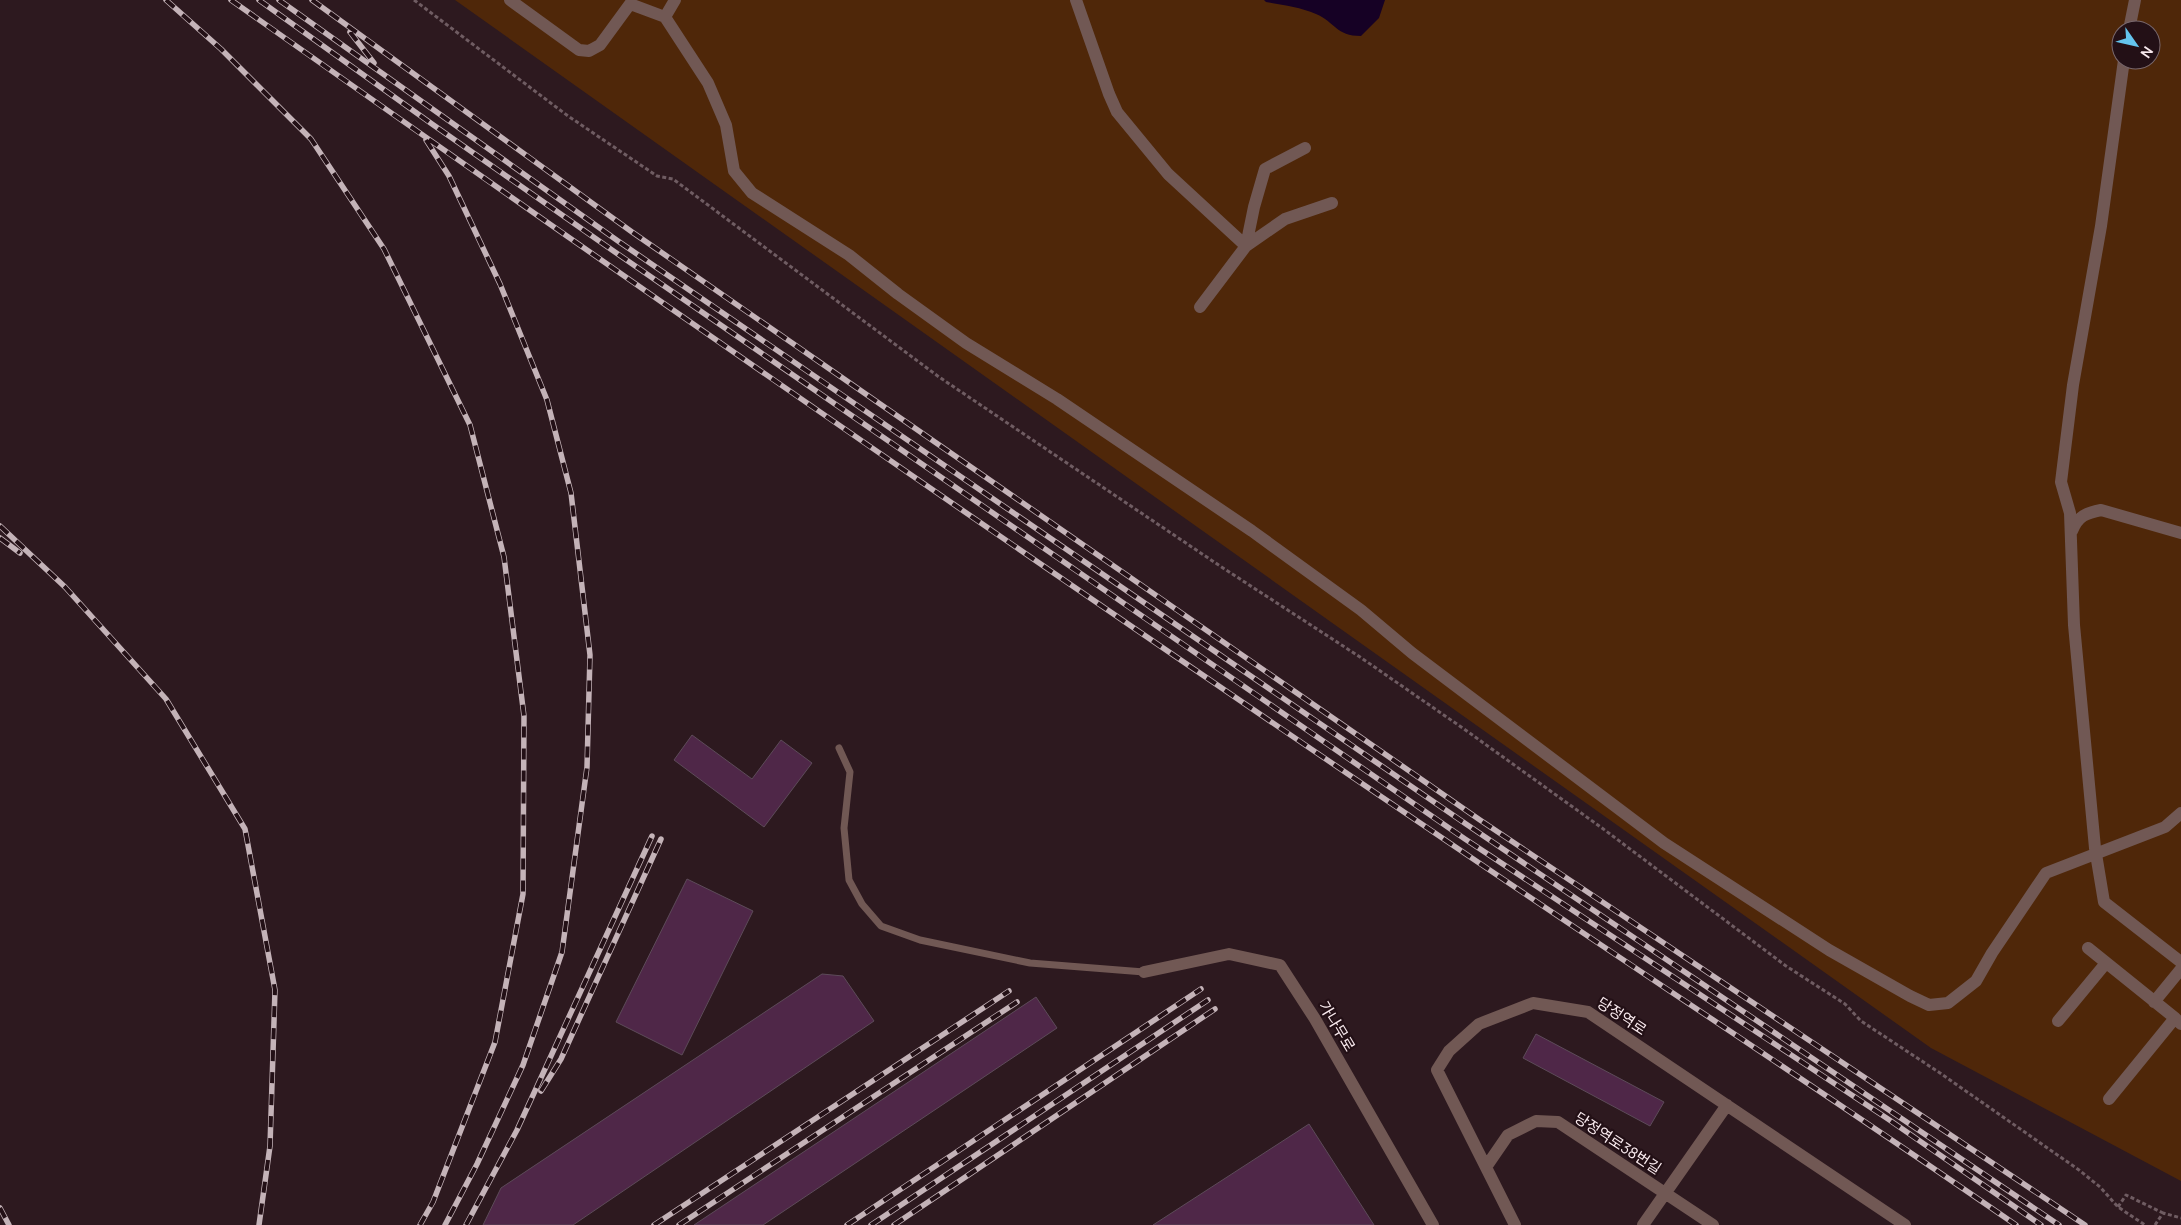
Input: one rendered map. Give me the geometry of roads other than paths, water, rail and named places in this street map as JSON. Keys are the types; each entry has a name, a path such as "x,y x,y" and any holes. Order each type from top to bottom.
{"street":[{"path":"510,0 579,50 590,51 600,44 630,2 665,17 708,83 726,125 734,171 752,193 849,255 898,294 966,343 1057,399 1252,531 1361,610 1412,653 1664,843 1829,950 1929,1005 1948,1003 1976,981 1992,953 2046,873 2165,827 2181,813"},
{"path":"665,17 675,0"},
{"path":"1076,0 1117,112 1168,174 1246,246"},
{"path":"2131,20 2135,0"},
{"path":"2123,70 2101,226 2073,385 2061,482 2070,513 2074,625 2096,853 2104,902 2181,962"},
{"path":"1246,246 1254,207 1265,169 1305,148"},
{"path":"1200,307 1246,246 1285,219 1332,202"},
{"path":"2071,534 2079,517 2089,512 2101,510 2181,533"},
{"path":"2088,948 2178,1021 2109,1099"},
{"name":"가나무로","path":"1144,972 1229,954 1280,965 1315,1019 1433,1225"},
{"path":"2058,1021 2106,963"},
{"path":"2154,1002 2181,969"},
{"name":"당정역로","path":"1515,1225 1437,1070 1449,1050 1479,1024 1534,1003 1588,1012 1904,1225"},
{"path":"1643,1225 1727,1106"},
{"name":"당정역로38번길","path":"1486,1167 1508,1135 1536,1121 1558,1122 1713,1225"}],"lane":[{"path":"839,748 850,772 844,828 849,880 862,904 881,926 920,940 1030,963 1144,972"}],"railway":[{"path":"166,0 221,49 311,139 384,249 470,425 504,557 524,716 523,894 495,1042 433,1202 420,1225"},
{"path":"231,0 995,533 1457,848 2016,1225"},
{"path":"259,0 612,250 1465,839 1888,1119 2041,1225"},
{"path":"279,0 618,241 1466,824 2059,1225"},
{"path":"312,0 632,232 1480,820 2085,1225"},
{"path":"350,32 374,63"},
{"path":"426,140 449,176 500,284 547,400 571,493 590,655 587,767 562,952 523,1065 477,1164 445,1225"},
{"path":"0,526 65,587 166,699 245,829 275,990 270,1146 259,1225"},
{"path":"0,538 20,553"},
{"path":"466,1225 517,1130 652,836"},
{"path":"541,1091 561,1059 661,839"},
{"path":"847,1225 1201,989"},
{"path":"654,1225 1009,991"},
{"path":"871,1225 1208,1000"},
{"path":"679,1225 1017,1002"},
{"path":"894,1225 1215,1009"},
{"path":"0,1208 9,1225"}]}
